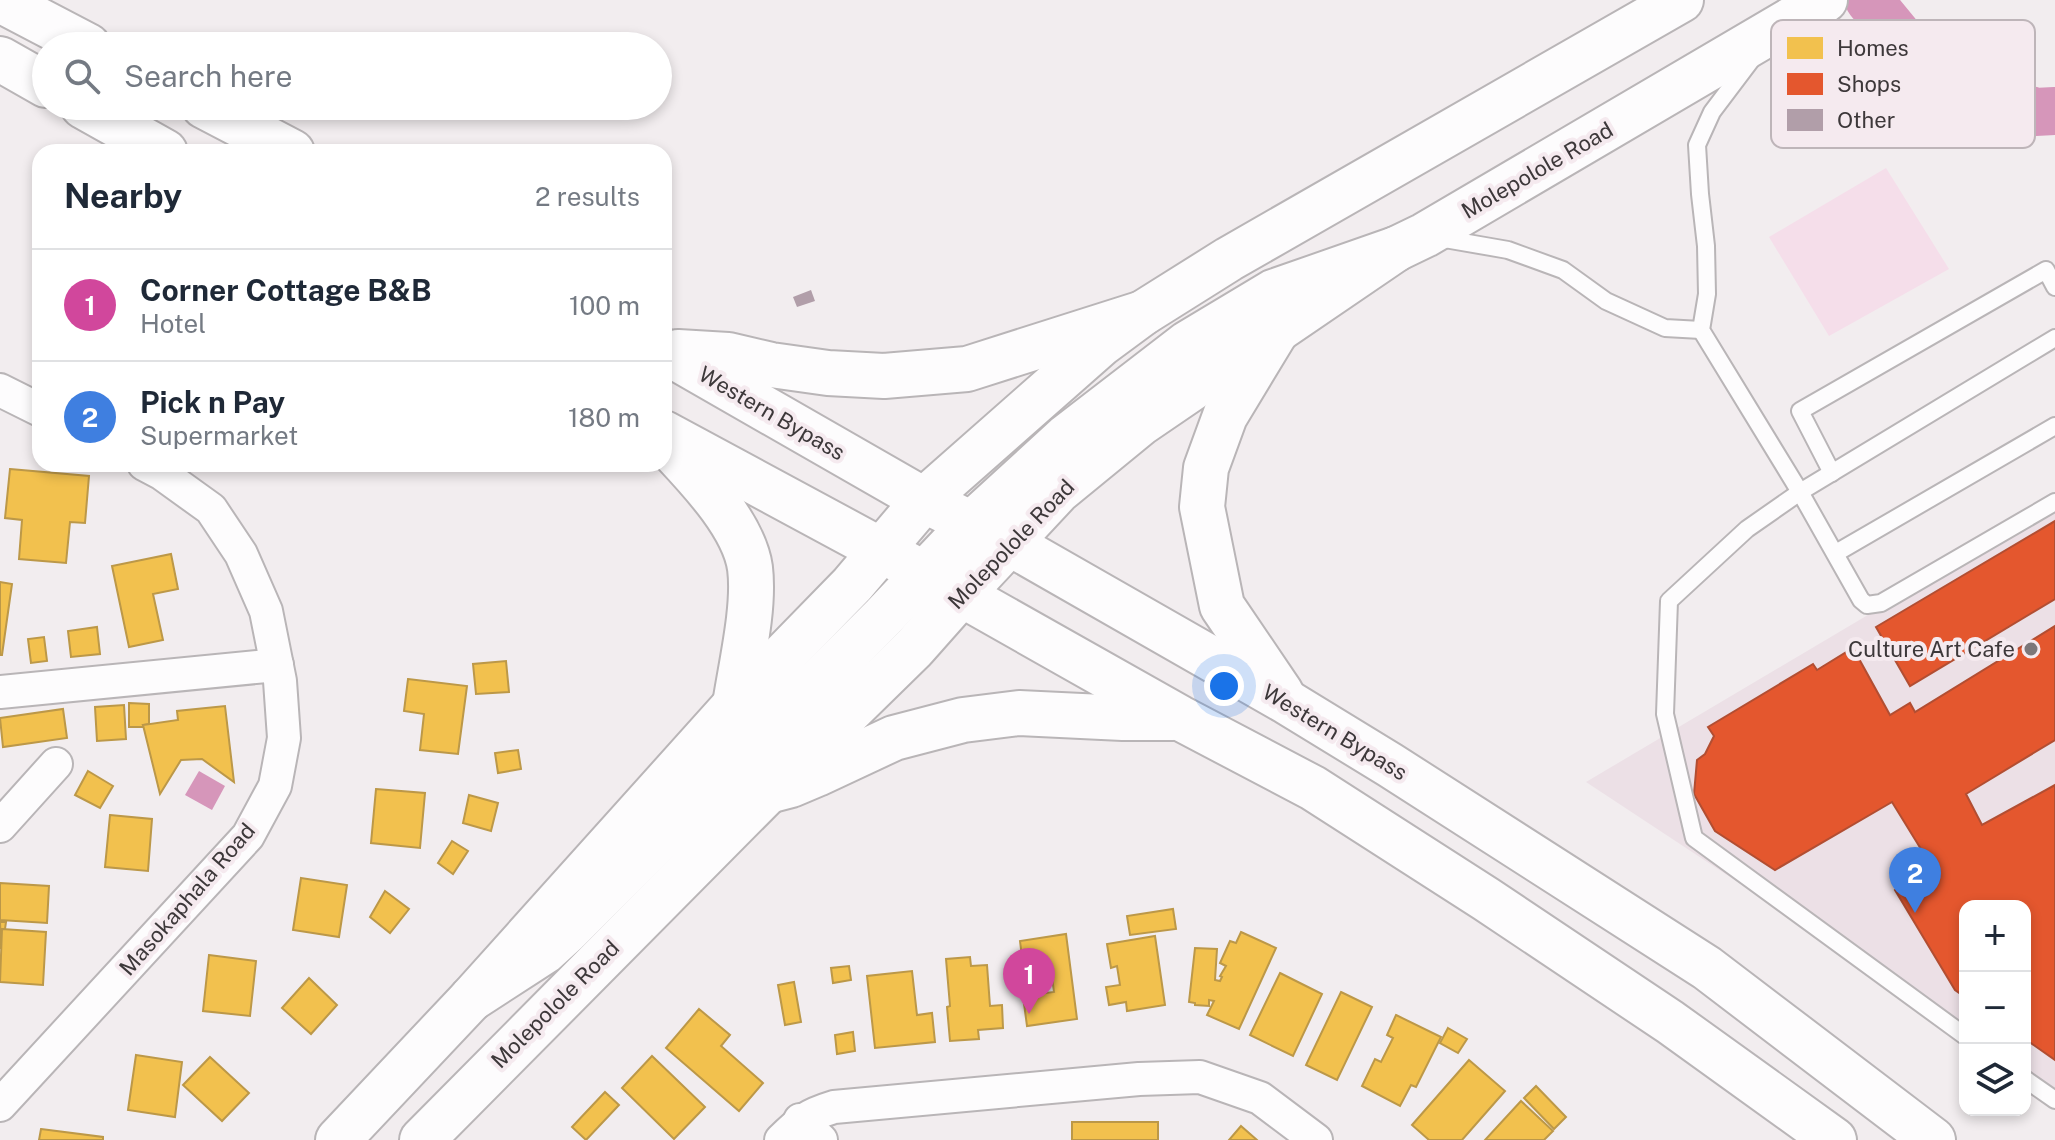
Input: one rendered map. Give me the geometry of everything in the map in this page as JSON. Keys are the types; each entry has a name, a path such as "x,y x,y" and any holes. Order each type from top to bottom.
{"main road":[{"path":"0,0 61,32"},
{"path":"338,1140 471,999 735,705 852,585 924,500 1101,344 1143,313 1269,236 1681,0"},
{"name":"Molepolole Road","path":"1792,20 1820,3"},
{"name":"Molepolole Road","path":"422,1140 914,648 943,584 1009,543 1058,491 1141,423 1277,330 1411,242 1771,33"},
{"path":"0,59 32,77"},
{"path":"108,120 151,144"},
{"path":"231,120 277,144"},
{"path":"471,999 545,951 943,584 970,525 1066,437 1188,343 1273,292 1411,242"},
{"path":"672,352 728,355 828,373 884,376 967,369 1143,313"},
{"path":"1277,330 1225,416 1206,468 1202,507 1222,606 1287,702"},
{"name":"Western Bypass","path":"672,356 924,500 1009,543 1287,702 1390,765 1707,968 1933,1140"},
{"path":"672,437 882,550 1180,718 1313,788 1670,1022 1834,1140"},
{"path":"672,450 725,513 743,544 750,568 750,608 735,705"},
{"path":"768,791 804,779 894,738 963,720 1019,713 1180,718"}],"street":[{"path":"0,390 32,406"},
{"name":"Masokaphala Road","path":"6,1087 248,836 275,786 284,738 280,681 266,611 241,554 211,509 159,472"},
{"path":"0,692 277,665"},
{"path":"0,826 56,764"},
{"path":"801,1133 817,1112 834,1107 1200,1077 1260,1098 1316,1140"}],"lane":[{"path":"1771,33 1712,112 1697,145 1706,246 1707,294 1701,330 1800,492 1861,600 1867,605 1875,605 2055,502"},
{"path":"1411,242 1508,250 1563,270 1606,301 1665,328 1701,330"},
{"path":"1832,473 1800,411 2046,270 2055,287"},
{"path":"1959,1032 1694,838 1665,714 1669,601 1747,529 1800,492 2055,338"},
{"path":"1836,553 2055,426"},
{"path":"2031,1083 2055,1100"}],"shaded area":[{"path":"1886,168 1949,269 1829,336 1769,237"},
{"path":"2055,504 2055,1091 2031,1075 2031,900 1959,900 1959,1028 1586,782"},
{"path":"199,771 225,786 212,810 185,795"}],"building: Homes":[{"path":"10,469 89,476 85,523 70,522 66,563 19,559 22,520 5,518"},
{"path":"171,554 178,589 153,594 163,640 129,647 112,566"},
{"path":"0,582 12,584 2,655 0,655"},
{"path":"97,627 100,654 71,657 68,631"},
{"path":"44,637 47,661 31,663 28,639"},
{"path":"506,661 509,692 476,694 473,664"},
{"path":"408,679 467,686 458,754 420,750 424,714 404,711"},
{"path":"129,703 149,704 149,724 129,727"},
{"path":"124,705 126,739 97,741 95,707"},
{"path":"225,706 234,782 202,759 181,760 160,794 143,725 178,720 177,711"},
{"path":"63,709 67,738 3,747 0,718"},
{"path":"518,750 521,769 498,773 495,753"},
{"path":"88,771 113,786 100,808 75,795"},
{"path":"376,789 425,793 420,848 371,843"},
{"path":"469,795 498,803 491,831 463,823"},
{"path":"110,815 152,819 148,871 105,867"},
{"path":"452,841 468,851 453,874 438,863"},
{"path":"301,878 347,885 339,937 293,930"},
{"path":"0,883 49,886 47,923 0,920"},
{"path":"385,891 409,909 390,933 370,917"},
{"path":"1173,909 1176,929 1130,935 1127,916"},
{"path":"0,922 6,922 5,929 2,929 1,949"},
{"path":"2,929 46,932 43,985 0,982"},
{"path":"1241,932 1276,948 1239,1029 1207,1015 1214,1001 1209,1000 1209,1006 1189,1002 1195,948 1217,949 1215,980 1220,981 1226,966 1220,963 1230,941 1236,943"},
{"path":"1066,934 1077,1019 1027,1026 1023,996 1054,992 1052,977 1025,981 1020,941"},
{"path":"1155,936 1165,1005 1127,1011 1126,1002 1109,1005 1106,987 1120,985 1117,966 1111,968 1107,944"},
{"path":"209,955 256,961 250,1016 203,1011"},
{"path":"970,957 971,966 987,965 990,1006 1002,1005 1003,1028 978,1030 979,1039 950,1041 946,959"},
{"path":"849,966 851,980 833,983 831,968"},
{"path":"912,971 917,1015 932,1013 935,1042 875,1048 867,976"},
{"path":"1280,973 1322,994 1293,1056 1250,1035"},
{"path":"309,978 337,1005 311,1034 282,1008"},
{"path":"794,982 801,1022 785,1025 778,985"},
{"path":"1341,992 1372,1007 1337,1080 1306,1065"},
{"path":"699,1009 730,1035 721,1046 763,1083 739,1111 666,1048"},
{"path":"1396,1015 1441,1037 1416,1087 1411,1085 1400,1106 1362,1086 1375,1059 1381,1062 1393,1038 1387,1035"},
{"path":"1448,1028 1467,1039 1458,1053 1440,1043"},
{"path":"853,1032 855,1051 837,1054 835,1035"},
{"path":"136,1055 182,1062 175,1117 128,1110"},
{"path":"652,1056 705,1107 674,1139 622,1088"},
{"path":"210,1057 249,1093 222,1121 183,1085"},
{"path":"1469,1060 1505,1091 1462,1140 1429,1140 1412,1125"},
{"path":"1536,1086 1566,1117 1554,1129 1524,1098"},
{"path":"605,1092 619,1105 586,1140 572,1127"},
{"path":"1521,1101 1553,1131 1544,1140 1485,1140"},
{"path":"1072,1122 1158,1122 1158,1140 1072,1140"},
{"path":"1241,1126 1257,1140 1229,1140"},
{"path":"41,1129 103,1137 103,1140 39,1140"}],"building: Shops":[{"path":"2055,521 2055,599 1910,686 1876,627"},
{"path":"2055,626 2055,740 1966,794 1982,825 2055,785 2055,1060 2031,1043 2031,900 1959,900 1959,993 1895,890 1932,867 1892,802 1775,870 1715,831 1694,794 1697,760 1705,754 1714,736 1708,727 1813,664 1817,670 1853,648 1890,715 1910,703 1915,712"}],"building: Other":[{"path":"811,290 815,301 797,307 793,297"}],"waterway":[{"path":"1869,0 1885,20"},
{"path":"2035,112 2055,111"}],"place":[{"name":"Culture Art Cafe","path":"2031,649"},
{"name":"Pick n Pay","path":"1915,913"},
{"name":"Corner Cottage B&B","path":"1029,1014"}]}
